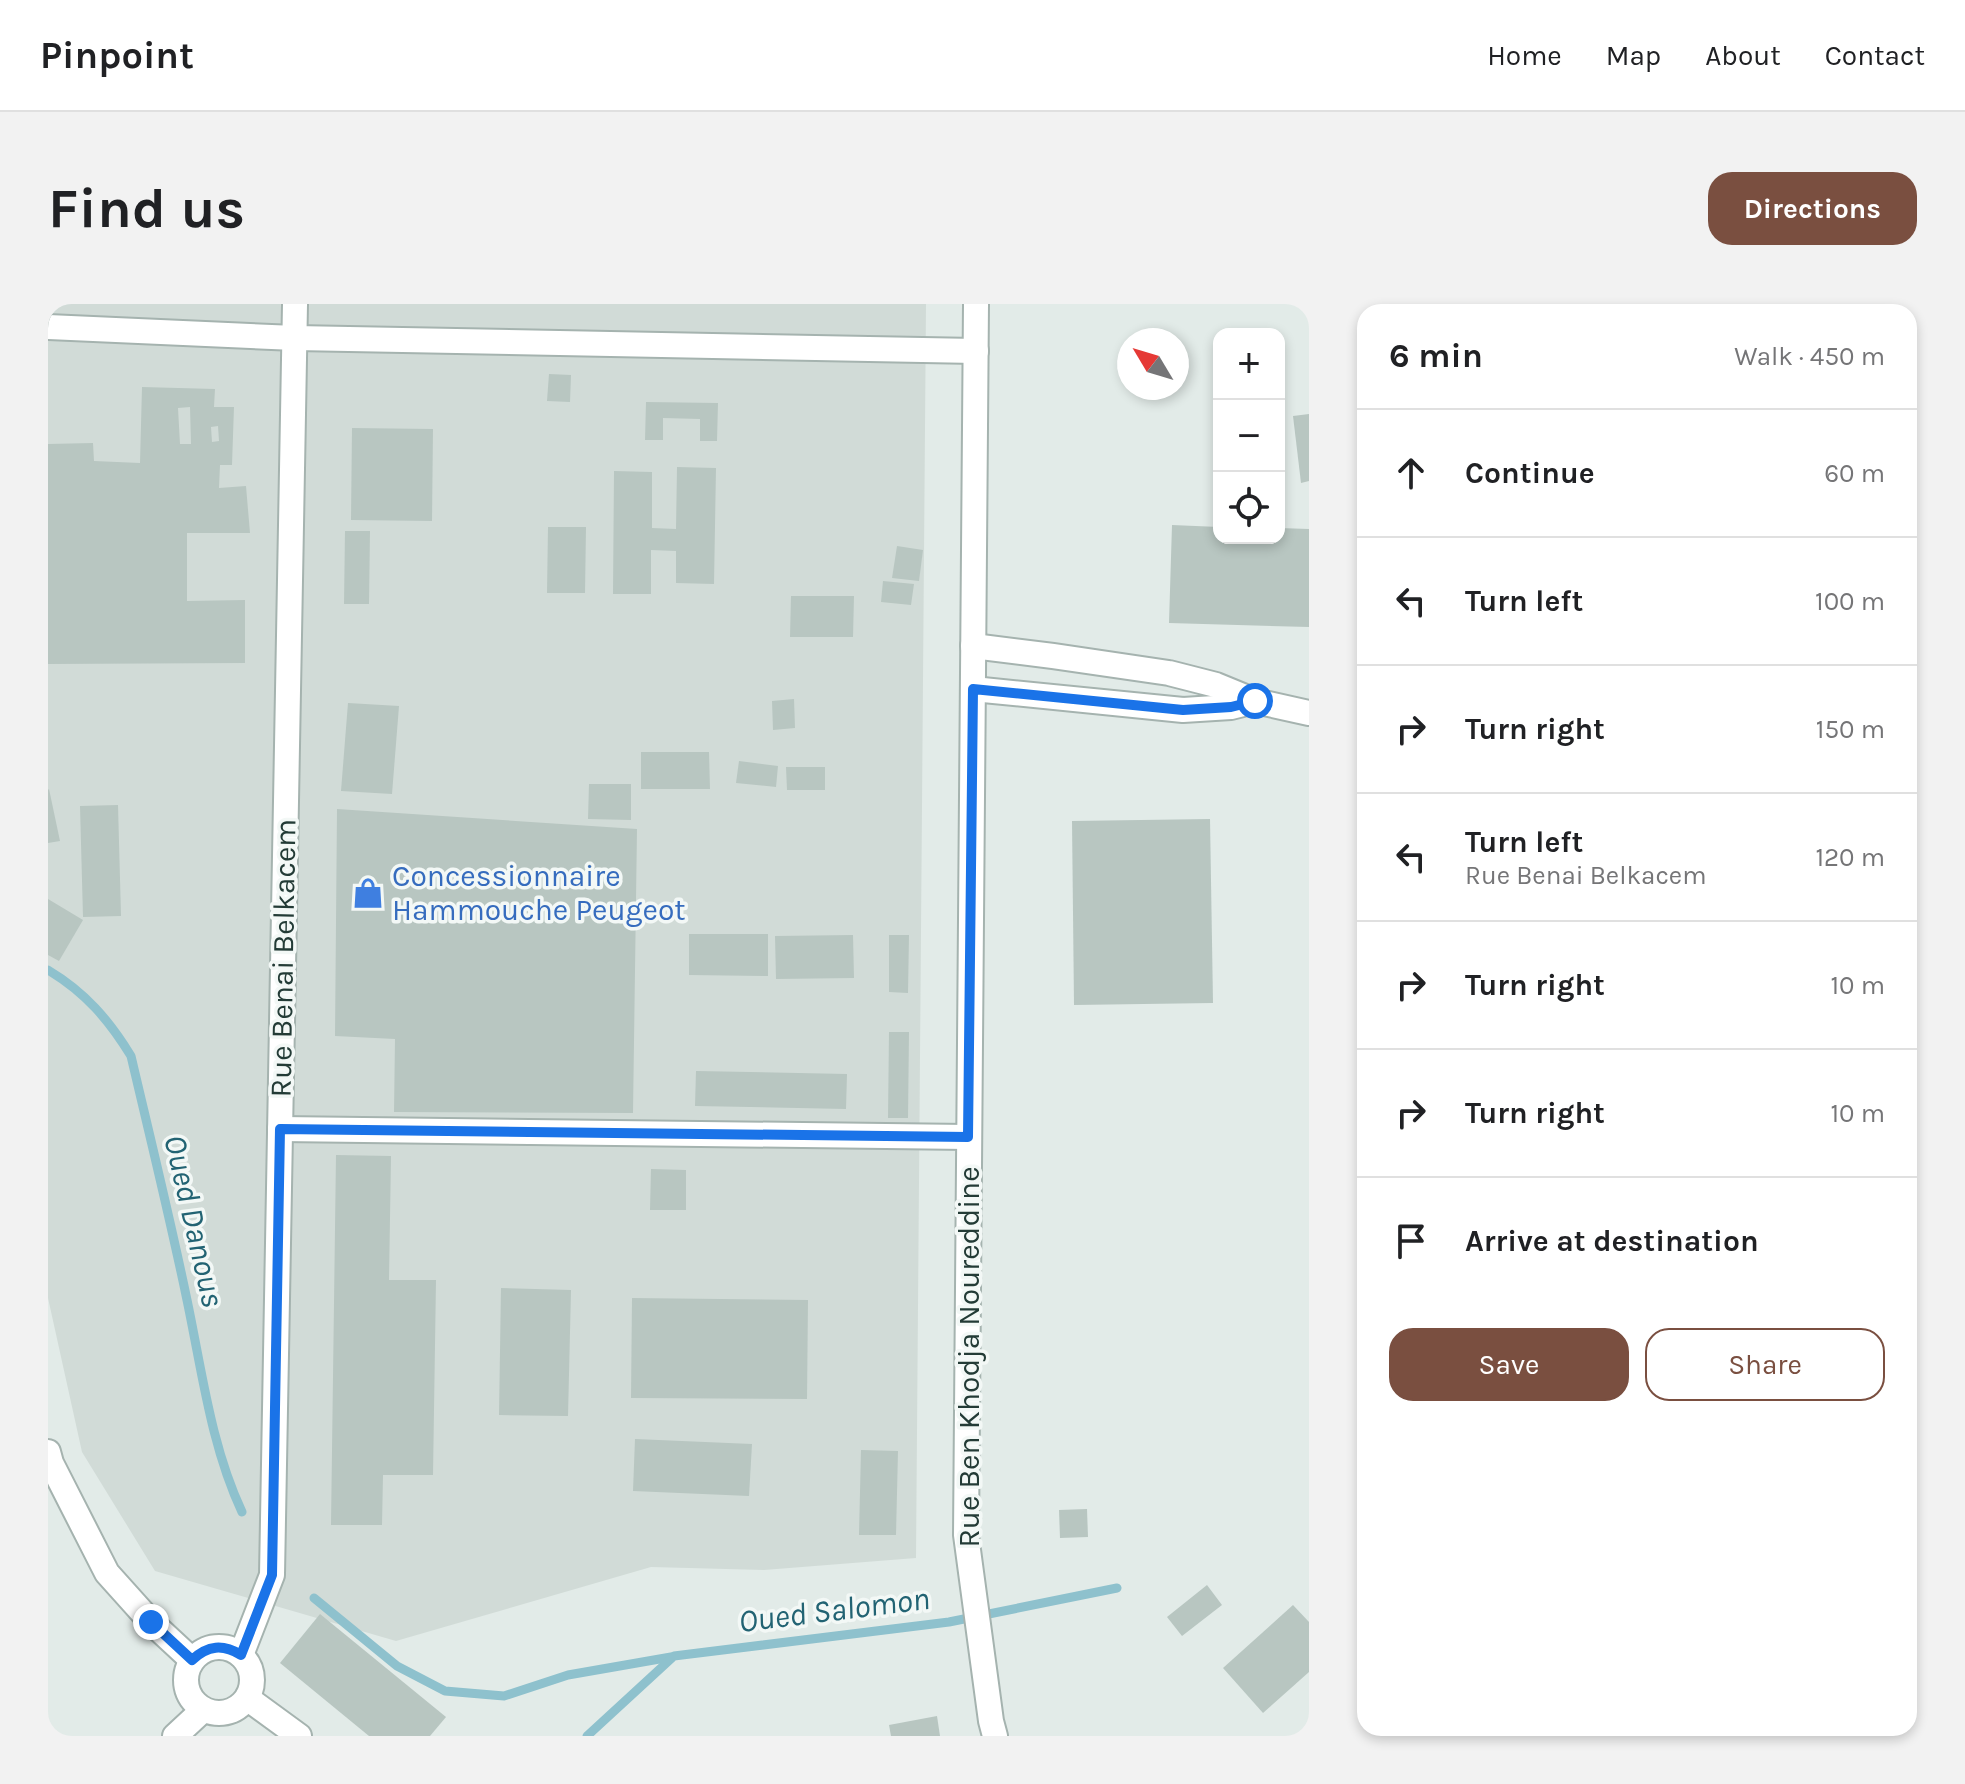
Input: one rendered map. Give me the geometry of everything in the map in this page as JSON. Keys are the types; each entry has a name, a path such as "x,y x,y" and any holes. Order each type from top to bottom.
{"street":[{"name":"Rue Benai Belkacem","path":"241,1655 272,1575 295,304"},
{"name":"Rue Ben Khodja Noureddine","path":"976,304 966,1535 995,1736"},
{"path":"48,327 295,338 976,351"},
{"path":"973,646 1169,673 1216,685 1255,701 1309,713"},
{"path":"973,689 1183,710 1231,707 1255,701"},
{"path":"280,1129 968,1137"},
{"path":"48,1452 107,1573 151,1622 192,1660"},
{"path":"221,1647 241,1655 252,1680 247,1698 240,1706 232,1711 212,1713 194,1703 186,1682 192,1660 210,1648 221,1647"},
{"path":"247,1698 299,1736"},
{"path":"175,1736 203,1710"}],"shaded area":[{"path":"48,304 926,304 916,1558 764,1570 651,1567 396,1641 155,1571 82,1452 48,1298"}],"building":[{"path":"549,374 571,375 570,402 547,401"},
{"path":"142,387 215,389 214,407 234,407 232,465 220,465 219,488 246,486 250,533 187,533 187,601 245,600 245,663 48,664 48,444 93,443 94,461 140,463","holes":["190,407 191,444 180,444 178,408","218,426 219,441 212,442 211,427"]},
{"path":"646,402 718,403 717,441 700,441 700,419 663,418 663,440 645,440"},
{"path":"1309,414 1309,481 1301,483 1293,416"},
{"path":"352,428 433,429 432,521 351,520"},
{"path":"677,467 716,468 714,584 676,583 676,551 651,550 651,594 613,594 614,471 652,472 652,528 676,529"},
{"path":"1172,525 1213,527 1213,544 1285,544 1285,528 1309,529 1309,627 1169,623"},
{"path":"548,527 586,527 585,593 547,593"},
{"path":"345,531 370,531 369,604 344,604"},
{"path":"897,546 923,550 919,581 892,578"},
{"path":"883,581 914,584 911,605 881,602"},
{"path":"791,596 854,596 853,637 790,637"},
{"path":"794,699 795,728 773,730 772,701"},
{"path":"348,703 399,706 392,794 341,791"},
{"path":"641,752 709,752 710,789 641,789"},
{"path":"739,761 778,766 776,787 736,783"},
{"path":"786,767 825,767 825,790 787,790"},
{"path":"589,784 631,784 631,820 588,819"},
{"path":"48,790 60,841 48,843"},
{"path":"118,805 121,916 83,917 80,806"},
{"path":"337,809 637,829 633,1113 394,1112 395,1039 335,1036"},
{"path":"1210,819 1213,1003 1074,1005 1072,821"},
{"path":"48,899 83,920 59,961 48,955"},
{"path":"689,934 768,934 768,976 689,975"},
{"path":"853,935 854,978 776,979 775,936"},
{"path":"889,935 909,935 908,993 889,992"},
{"path":"889,1032 909,1032 908,1118 888,1118"},
{"path":"696,1071 847,1074 846,1109 695,1106"},
{"path":"336,1155 391,1156 389,1280 436,1280 433,1475 383,1475 382,1525 331,1525"},
{"path":"651,1169 686,1170 686,1210 650,1210"},
{"path":"501,1288 571,1290 568,1416 499,1415"},
{"path":"632,1298 808,1300 807,1399 631,1398"},
{"path":"635,1439 752,1444 749,1496 633,1491"},
{"path":"861,1450 898,1451 896,1535 859,1535"},
{"path":"1087,1509 1088,1537 1060,1538 1059,1510"},
{"path":"1207,1585 1222,1605 1182,1636 1167,1617"},
{"path":"1293,1605 1309,1622 1309,1672 1263,1713 1223,1668"},
{"path":"320,1614 446,1717 430,1736 369,1736 280,1663"},
{"path":"937,1716 940,1736 891,1736 889,1725"}],"waterway":[{"name":"Oued Danous","path":"48,970 95,1008 131,1056 215,1435 242,1512"},
{"name":"Oued Salomon","path":"587,1736 674,1656 949,1622 1117,1588"},
{"name":"Oued Danous","path":"314,1598 397,1666 445,1691 504,1696 568,1675 671,1657"}],"place":[{"name":"Concessionnaire Hammouche Peugeot","path":"368,893"}],"route":[{"path":"151,1622 192,1660 210,1648 221,1647 241,1655 272,1575 280,1129 968,1137 973,689 1183,710 1231,707 1255,701"}]}
